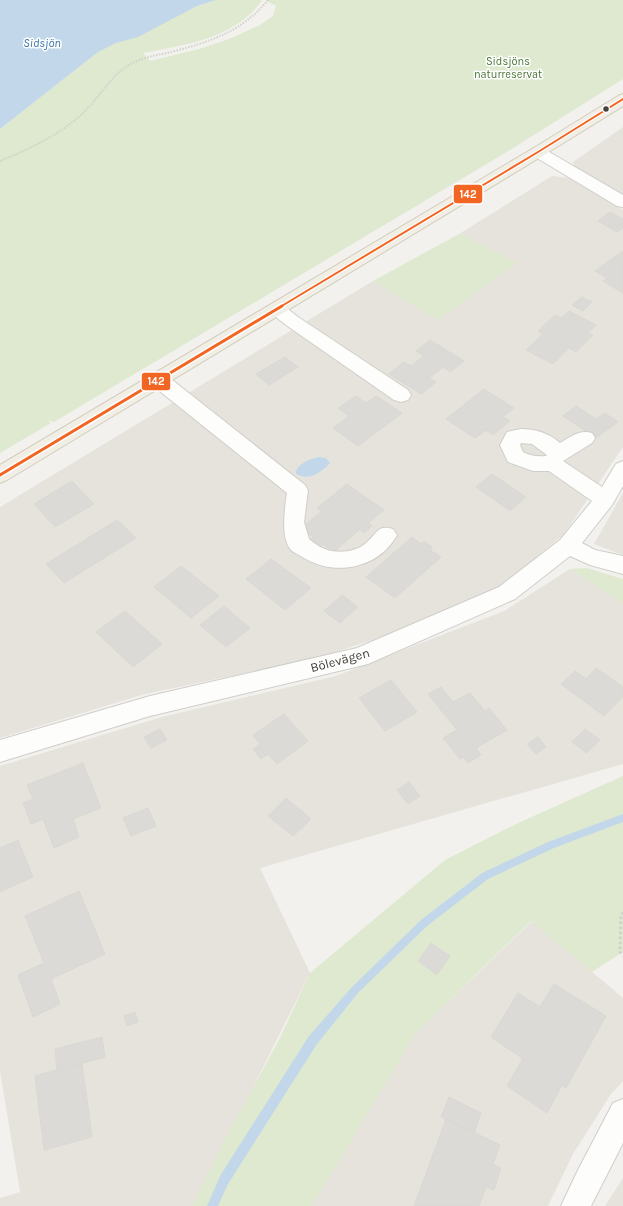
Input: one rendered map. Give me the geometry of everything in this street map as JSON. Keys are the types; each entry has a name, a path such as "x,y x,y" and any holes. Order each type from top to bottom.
{"main road":[{"path":"0,475 538,152 623,99"}],"street":[{"path":"538,152 623,202"},
{"path":"277,309 292,321 401,395"},
{"path":"159,380 298,490 294,522 299,544 322,558 350,560 373,550 386,535"},
{"path":"585,438 554,459 605,499"},
{"name":"Bölevägen","path":"0,751 150,706 360,657 507,593 568,546 605,499 623,469"},
{"path":"568,546 590,557 623,565"},
{"path":"576,1206 623,1113"}],"path":[{"path":"0,161 37,145 60,132 83,113 112,78 132,63 219,38 257,14 268,0"},
{"path":"623,912 621,917 620,952 623,956"}],"shaded area":[{"path":"623,127 623,197 574,168 573,162"},
{"path":"552,176 570,178 623,210 623,447 564,534 515,576 495,590 400,631 317,658 145,694 0,738 0,507 373,281 438,320 517,263 459,234"},
{"path":"623,493 623,555 594,544"},
{"path":"570,569 623,603 623,764 260,868 310,973 194,1206 0,1206 0,1198 20,1192 0,1071 0,766 162,717 336,676 504,611"},
{"path":"532,921 623,998 623,1081 611,1094 573,1154 548,1206 312,1206 416,1033"},
{"path":"623,1178 623,1206 605,1206"}],"green space":[{"name":"Sidsjöns naturreservat","path":"0,0 200,5 216,0 262,0 251,13 239,23 224,31 192,43 143,53 150,61 199,49 229,39 260,25 273,16 276,6 265,0 623,0 623,79 510,150 54,422 47,420 51,423 0,453 0,129 90,58"},
{"path":"459,234 517,263 438,320 373,281"},
{"path":"587,568 623,579 623,603 570,569"},
{"path":"623,776 623,952 592,972 531,921 416,1033 312,1206 192,1206 229,1132 280,1038 310,973 445,860 516,824"}],"water":[{"name":"Sidsjön","path":"0,0 216,0 197,6 138,37 116,43 98,52 0,129"},
{"path":"318,457 326,458 330,463 319,473 314,475 306,477 296,474 296,471 300,465"}],"building":[{"path":"610,212 623,219 623,228 617,232 598,221"},
{"path":"623,251 623,293 603,281 607,278 595,271"},
{"path":"582,297 592,302 583,311 572,305"},
{"path":"569,311 596,325 588,332 561,318"},
{"path":"555,315 593,335 576,352 569,348 553,364 526,350 543,334 538,331"},
{"path":"430,340 464,361 450,372 443,367 429,378 436,382 421,394 389,374 404,362 411,366 424,356 416,351"},
{"path":"285,357 298,367 269,385 256,374"},
{"path":"484,389 514,408 503,417 510,421 493,435 486,430 475,438 446,419"},
{"path":"356,396 366,403 376,396 402,413 358,446 333,428 349,416 338,408"},
{"path":"576,406 596,419 605,413 618,422 596,438 563,416"},
{"path":"492,474 526,497 510,511 476,487"},
{"path":"72,481 94,504 55,527 34,504"},
{"path":"347,484 384,510 368,523 372,526 364,533 360,529 334,552 323,544 318,547 309,541 313,537 301,528 322,511 317,508"},
{"path":"117,520 136,538 64,583 46,564"},
{"path":"412,537 421,544 424,541 432,547 430,550 441,557 395,598 366,577"},
{"path":"271,559 311,588 285,610 246,579"},
{"path":"181,566 219,596 191,618 154,587"},
{"path":"342,595 358,607 340,623 324,611"},
{"path":"224,606 250,628 226,647 200,625"},
{"path":"125,611 162,644 133,667 96,632"},
{"path":"596,668 623,687 623,697 604,716 561,684 575,671 586,679"},
{"path":"391,680 417,712 385,731 359,698"},
{"path":"441,687 453,702 470,693 485,711 489,708 507,730 476,748 481,755 468,763 463,757 460,759 443,738 457,730 428,694"},
{"path":"284,714 308,741 277,764 268,754 261,759 253,749 260,744 253,735"},
{"path":"160,729 167,740 151,748 144,737"},
{"path":"585,729 600,740 587,753 572,742"},
{"path":"538,737 546,747 536,754 527,744"},
{"path":"83,763 101,808 73,819 79,837 54,848 43,819 31,824 23,803 33,799 27,785"},
{"path":"409,782 420,796 408,804 397,790"},
{"path":"286,798 311,819 293,836 268,816"},
{"path":"148,808 156,826 131,836 123,818"},
{"path":"18,840 33,877 0,892 0,848"},
{"path":"79,891 105,954 51,979 60,1004 33,1017 18,975 44,963 25,916"},
{"path":"431,943 450,956 437,975 418,961"},
{"path":"554,984 606,1016 566,1088 491,1037 518,993 540,1007"},
{"path":"135,1012 138,1022 127,1026 124,1016"},
{"path":"102,1037 105,1057 57,1070 55,1049"},
{"path":"523,1058 562,1085 547,1113 507,1086"},
{"path":"82,1063 92,1137 44,1150 35,1076"},
{"path":"449,1097 481,1113 474,1133 441,1117"},
{"path":"446,1119 500,1145 493,1164 501,1168 494,1190 486,1187 479,1206 414,1206"}],"waterway":[{"path":"212,1206 224,1180 313,1040 355,990 424,923 485,876 551,845 623,818"}],"transit line":[{"name":"142","path":"0,475 538,152 623,99"}]}
